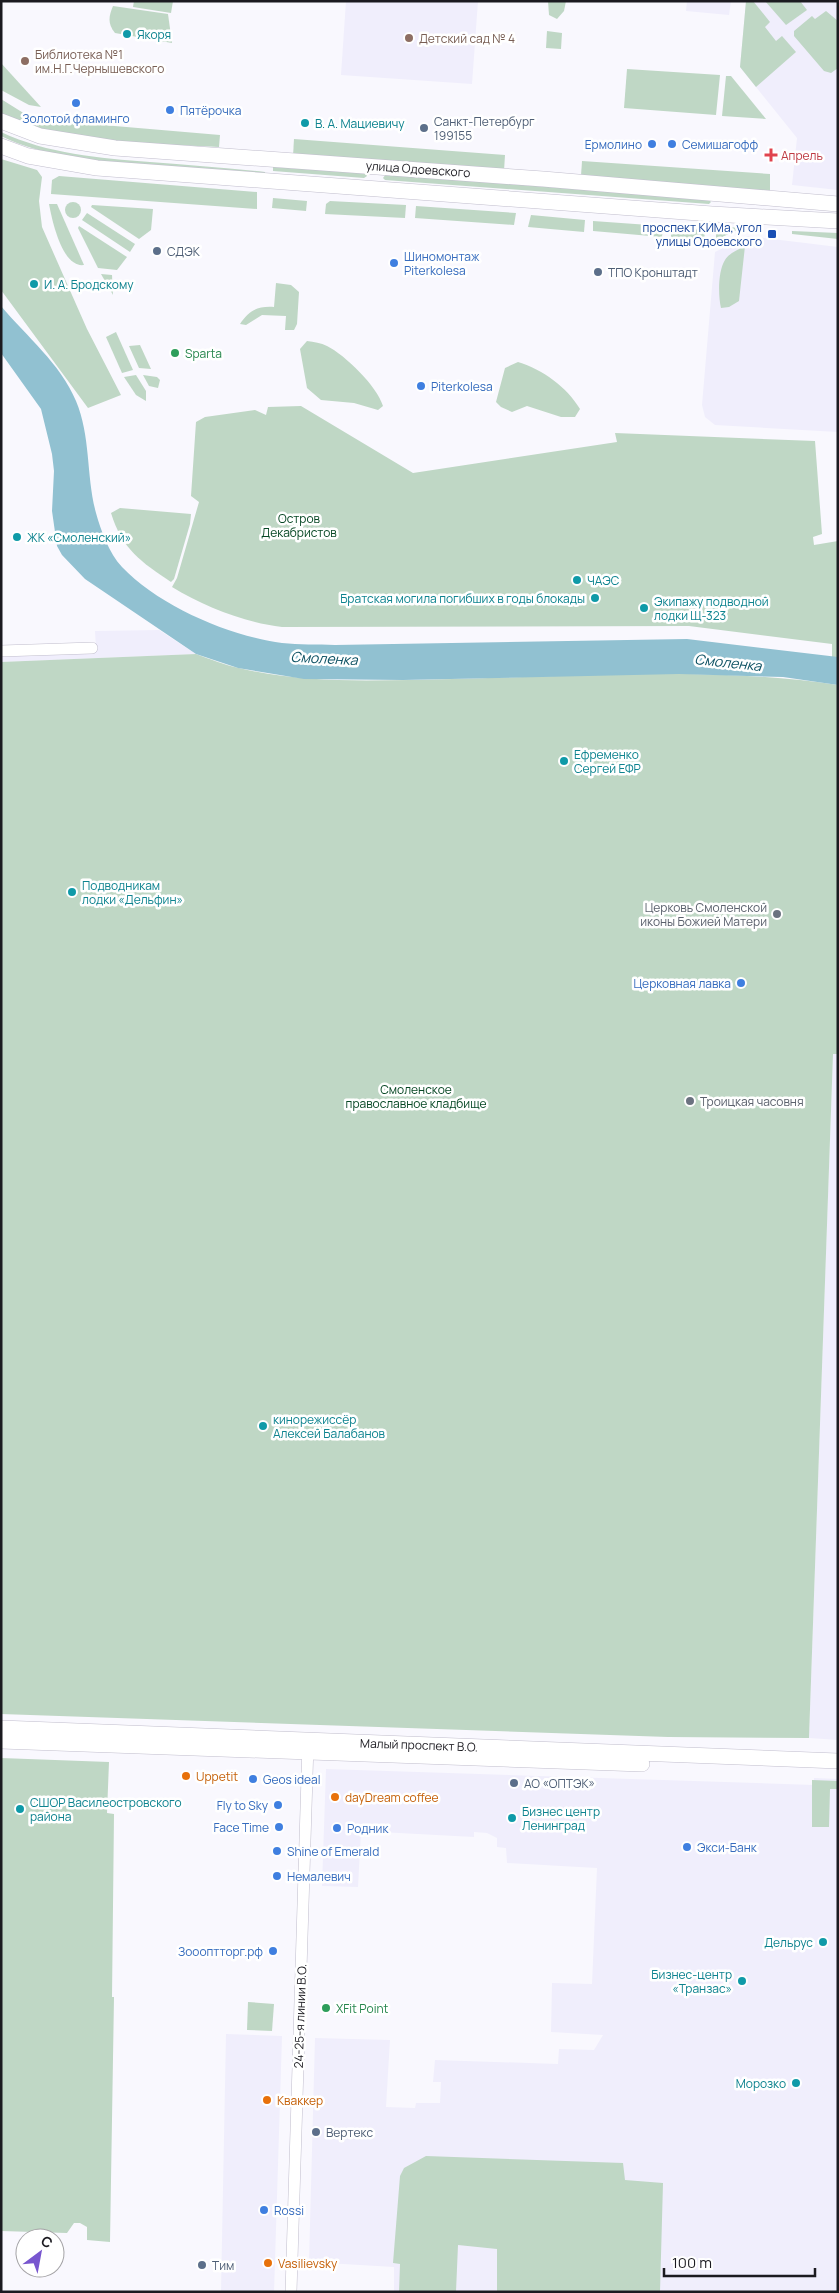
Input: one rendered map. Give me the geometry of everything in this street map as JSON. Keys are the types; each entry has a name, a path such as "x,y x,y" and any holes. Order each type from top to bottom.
{"street":[{"name":"улица Одоевского","path":"1,121 40,136 115,148 375,166 838,204"},
{"name":"улица Одоевского","path":"1,146 28,156 97,168 717,214 838,220"},
{"path":"374,189 375,166"},
{"path":"717,214 719,194"},
{"path":"1,651 92,648"},
{"name":"Малый проспект В.О.","path":"1,1728 308,1746 838,1772"},
{"name":"Малый проспект В.О.","path":"1,1741 308,1746 838,1762"},
{"name":"24-25-я линии В.О.","path":"291,2292 308,1746"}],"shaded area":[{"name":"Детский сад № 4","path":"346,1 478,1 472,84 341,75"},
{"path":"687,1 731,1 729,15 686,11"},
{"path":"746,1 838,1 838,190 792,185 797,138 740,67"},
{"path":"747,236 838,247 838,432 715,425 705,417 702,405 715,252"},
{"path":"159,630 196,654 1,662 1,651 96,648 95,631"},
{"path":"833,1053 838,1054 838,1740 809,1738"},
{"path":"326,1769 814,1785 814,1778 838,1779 838,2292 394,2292 394,2267 309,2262 315,2038 390,2040 386,2107 415,2108 416,2103 440,2103 441,2082 433,2082 435,2060 558,2064 559,2049 594,2050 603,2035 551,2032 552,1983 592,1984 597,1868 507,1863 506,1848 497,1847 497,1838 487,1833 474,1832 474,1837 361,1831 358,1887 322,1886"},
{"path":"226,2034 282,2036 274,2292 221,2292"}],"green space":[{"path":"134,1 173,1 171,13 133,7"},
{"path":"548,1 566,1 564,11 557,19 549,15"},
{"path":"746,1 753,1 770,22 765,27 776,41 782,36 796,52 756,87 740,67"},
{"path":"765,1 800,1 807,10 786,25"},
{"path":"113,6 168,14 172,43 115,33 110,20"},
{"path":"826,11 838,21 838,68 831,73 824,71 794,36 794,31 812,16 815,19"},
{"path":"547,31 562,33 561,49 546,48"},
{"path":"1,63 41,107 29,105 1,90"},
{"path":"627,69 720,75 716,115 624,108"},
{"path":"726,76 731,76 766,119 722,116"},
{"path":"1,99 25,114 56,121 220,135 219,147 80,138 27,124 1,113"},
{"path":"1,132 37,145 74,154 265,172 265,175 72,157 54,154 18,143 1,136"},
{"path":"294,139 505,155 504,171 293,156"},
{"path":"1,159 37,170 42,177 39,201 42,227 87,329 121,395 88,408 1,290"},
{"path":"582,161 770,174 770,191 581,176"},
{"path":"273,167 366,173 367,176 364,178 273,171"},
{"path":"386,174 709,200 711,202 709,204 385,180 383,178"},
{"path":"59,176 257,192 257,209 51,194 52,180"},
{"path":"273,198 307,201 306,211 272,208"},
{"path":"330,201 406,205 405,218 325,214 326,204"},
{"path":"70,202 76,202 81,207 79,216 70,218 65,213 65,207"},
{"path":"49,204 57,204 84,265 76,264 64,251 59,242"},
{"path":"92,205 153,209 151,230 139,239 91,207"},
{"path":"416,206 516,213 514,225 415,218"},
{"path":"87,213 135,244 130,252 82,220"},
{"path":"531,215 585,220 584,232 528,227"},
{"path":"593,221 663,226 662,237 593,231"},
{"path":"79,226 127,257 117,270 98,268 78,228"},
{"path":"716,226 741,228 716,240"},
{"path":"671,228 704,230 705,240 671,238"},
{"path":"792,231 838,233 838,239 792,234"},
{"path":"745,246 739,301 729,307 721,308 719,283 721,270 729,255"},
{"path":"101,274 112,275 113,295"},
{"path":"276,283 291,285 299,292 297,324 294,330 285,330 286,316 262,315 246,325 240,324 254,310 263,307 274,307"},
{"path":"116,332 133,370 122,373 106,337"},
{"path":"307,341 320,343 343,356 374,389 383,406 378,410 354,403 321,400 307,388 300,349"},
{"path":"140,345 151,369 139,368 129,346"},
{"path":"518,362 545,374 561,386 580,409 575,417 561,417 527,406 512,412 501,407 496,402 505,368"},
{"path":"136,375 146,391 146,401 136,395 124,377"},
{"path":"143,375 157,377 160,380 158,388 149,386"},
{"name":"Остров Декабристов","path":"301,406 413,473 617,442 615,433 815,441 822,534 813,537 814,545 838,541 838,657 832,657 832,644 689,626 282,627 267,625 225,613 172,587 177,578 199,502 191,496 196,422 205,417 255,410 266,415 268,407"},
{"path":"120,508 191,514 190,524 174,579 171,582 142,561 127,545 111,513"},
{"name":"Смоленское православное кладбище","path":"196,654 228,665 265,673 318,679 399,680 694,674 790,679 838,685 838,1054 833,1054 809,1738 668,1737 1,1714 1,662"},
{"path":"1,1758 109,1762 107,1813 114,1814 112,1997 114,1997 110,2242 87,2240 87,2227 80,2223 74,2223 67,2233 65,2233 65,2228 15,2228 15,2231 1,2231"},
{"path":"812,1780 838,1781 838,1789 830,1789 829,1827 812,1827"},
{"path":"248,2002 274,2004 272,2031 247,2030"},
{"path":"426,2156 623,2163 625,2180 663,2183 660,2292 497,2292 497,2249 458,2245 456,2292 399,2292 400,2264 393,2263 400,2176 404,2168"}],"water":[{"name":"Смоленка","path":"1,306 52,362 76,401 84,428 96,513 109,549 122,567 137,581 155,594 196,617 240,634 295,644 335,645 687,639 838,657 838,685 783,677 679,674 403,680 304,679 238,668 196,654 85,579 62,555 57,546 52,511 54,471 52,454 41,409 1,353"}],"place":[{"name":"Якоря","path":"127,34"},
{"name":"Детский сад № 4","path":"409,38"},
{"name":"Библиотека №1 им.Н.Г.Чернышевского","path":"25,61"},
{"name":"Золотой фламинго","path":"76,103"},
{"name":"Пятёрочка","path":"170,110"},
{"name":"В. А. Мациевичу","path":"305,123"},
{"name":"Санкт-Петербург 199155","path":"424,128"},
{"name":"Ермолино","path":"652,144"},
{"name":"Семишагофф","path":"672,144"},
{"name":"Апрель","path":"771,155"},
{"name":"проспект КИМа, угол улицы Одоевского","path":"772,234"},
{"name":"СДЭК","path":"157,251"},
{"name":"Шиномонтаж Piterkolesa","path":"394,263"},
{"name":"ТПО Кронштадт","path":"598,272"},
{"name":"И. А. Бродскому","path":"34,284"},
{"name":"Sparta","path":"175,353"},
{"name":"Piterkolesa","path":"421,386"},
{"name":"ЖК «Смоленский»","path":"17,537"},
{"name":"ЧАЭС","path":"577,580"},
{"name":"Братская могила погибших в годы блокады","path":"595,598"},
{"name":"Экипажу подводной лодки Щ-323","path":"644,608"},
{"name":"Ефременко Сергей ЕФР","path":"564,761"},
{"name":"Подводникам лодки «Дельфин»","path":"72,892"},
{"name":"Церковь Смоленской иконы Божией Матери","path":"777,914"},
{"name":"Церковная лавка","path":"741,983"},
{"name":"Троицкая часовня","path":"690,1101"},
{"name":"кинорежиссёр Алексей Балабанов","path":"263,1426"},
{"name":"Uppetit","path":"186,1776"},
{"name":"Geos ideal","path":"253,1779"},
{"name":"АО «ОПТЭК»","path":"514,1783"},
{"name":"dayDream coffee","path":"335,1797"},
{"name":"Fly to Sky","path":"278,1805"},
{"name":"СШОР Василеостровского района","path":"20,1809"},
{"name":"Бизнес центр Ленинград","path":"512,1818"},
{"name":"Face Time","path":"279,1827"},
{"name":"Родник","path":"337,1828"},
{"name":"Экси-Банк","path":"687,1847"},
{"name":"Shine of Emerald","path":"277,1851"},
{"name":"Немалевич","path":"277,1876"},
{"name":"Дельрус","path":"823,1942"},
{"name":"Зоооптторг.рф","path":"273,1951"},
{"name":"Бизнес-центр «Транзас»","path":"742,1981"},
{"name":"XFit Point","path":"326,2008"},
{"name":"Морозко","path":"796,2083"},
{"name":"Кваккер","path":"267,2100"},
{"name":"Вертекс","path":"316,2132"},
{"name":"Rossi","path":"264,2210"},
{"name":"Vasilievsky","path":"268,2263"},
{"name":"Тим","path":"202,2265"}]}
